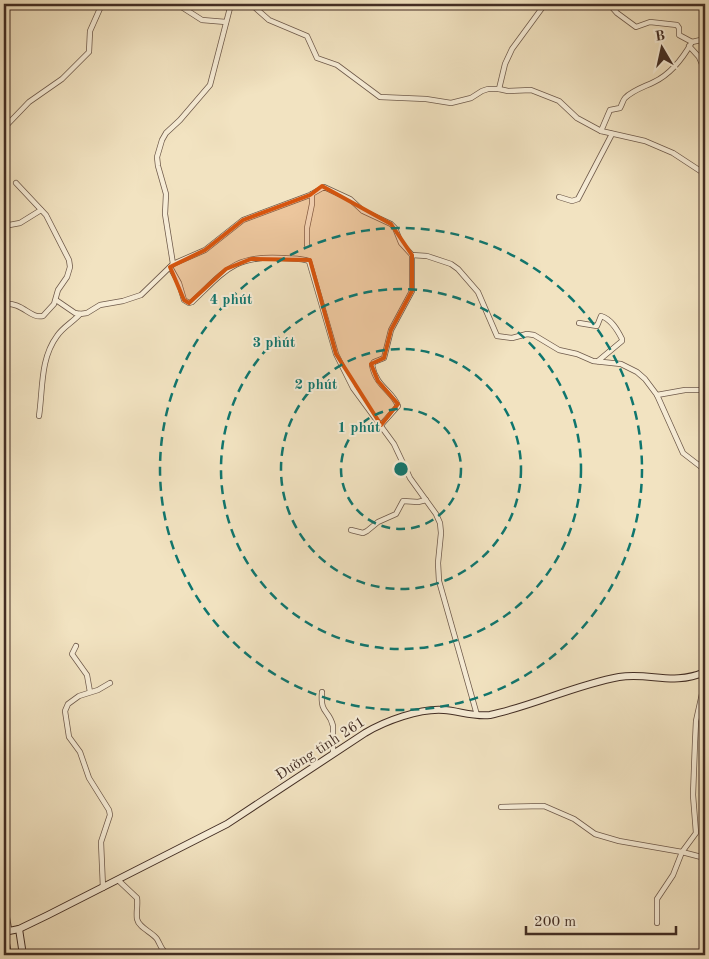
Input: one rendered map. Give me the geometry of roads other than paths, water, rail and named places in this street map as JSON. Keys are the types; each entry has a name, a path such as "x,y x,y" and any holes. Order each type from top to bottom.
{"main road":[{"name":"Đường tỉnh 261","path":"5,931 19,929 227,824 370,730 408,716 436,710 478,716 497,714 620,677 681,679 704,673"},
{"path":"19,929 23,955"},
{"path":"5,931 8,955"}],"street":[{"path":"4,128 29,102 62,79 89,52 90,31 102,4"},
{"path":"177,4 202,20 226,22"},
{"path":"230,4 210,85 180,120 166,133 162,140 158,157 158,166 166,194 165,214 171,266 184,300 189,303 226,269 251,259 266,257 309,261 336,354 353,388 394,444 413,483 440,523 438,581 478,716"},
{"path":"251,4 269,20 306,36 317,58 337,65 380,97 426,99 451,103 471,98 485,90 531,90 559,101 577,118 601,131 639,139 669,151 705,174"},
{"path":"498,89 512,49 545,4"},
{"path":"609,4 617,13 636,27 650,22 677,25 679,35 690,44 699,57 705,71"},
{"path":"601,131 610,110 620,108 626,97 655,81 673,68 682,58 690,44 705,39"},
{"path":"559,197 572,202 578,200 612,134"},
{"path":"4,304 12,303 39,317 46,314 56,300 58,290 69,272 69,260 49,221 16,183"},
{"path":"39,416 45,362 50,349 58,333 80,314 100,305 123,301 141,295 171,266 205,250 243,220 312,194 324,187 350,199 363,211 394,226 401,243 412,255 412,291 390,333 384,358 374,362 372,365 378,381 398,406 381,425"},
{"path":"307,246 312,194"},
{"path":"4,226 20,223 41,210"},
{"path":"412,255 427,256 451,264 458,269 478,292 497,336 512,338 531,334 559,350 629,367 645,379 657,395 683,453 705,470"},
{"path":"56,300 75,313 80,314"},
{"path":"579,323 597,326 601,316 603,316 611,322 622,339 598,361"},
{"path":"657,395 685,390 705,390"},
{"path":"4,461 6,466 4,472"},
{"path":"351,530 364,533 378,522 396,514 403,501 418,502 426,500"},
{"path":"76,646 72,654 87,675 90,692"},
{"path":"657,923 657,899 672,875 682,852 696,833 693,778 696,721 704,685 704,673"},
{"path":"103,888 101,842 110,810 90,778 80,752 70,737 65,711 68,704 79,696 110,683"},
{"path":"322,692 322,707 332,721 333,726 333,754"},
{"path":"500,807 544,806 574,819 595,834 625,843 682,852 705,858"},
{"path":"118,880 137,898 139,923 158,940 160,948 169,955"},
{"path":"4,904 5,931"}]}
